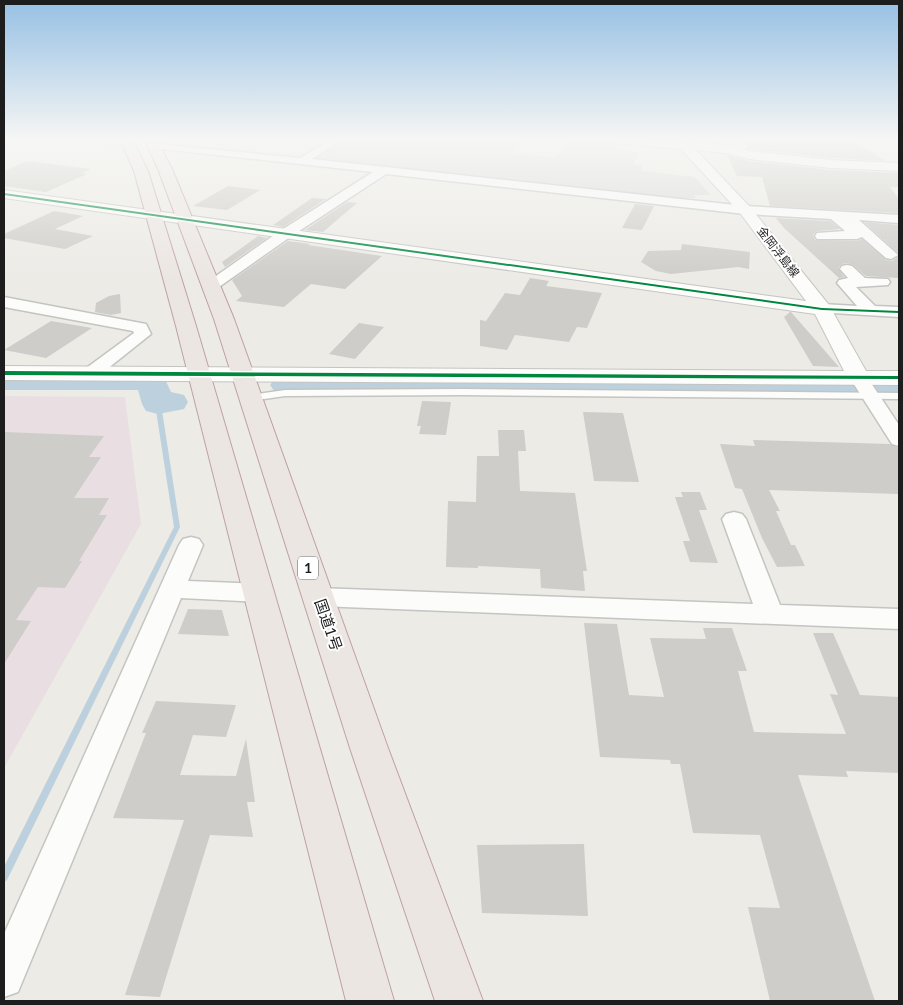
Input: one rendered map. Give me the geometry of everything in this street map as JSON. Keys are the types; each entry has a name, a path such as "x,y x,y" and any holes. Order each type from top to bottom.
{"highway":[{"path":"145,186 199,374 370,1001"},
{"name":"国道1号","path":"172,186 211,286 459,1001"}],"street":[{"path":"211,286 284,234 359,186"},
{"path":"528,186 746,210 899,219"},
{"name":"金岡浮島線","path":"724,186 746,210 822,309 864,387"},
{"path":"4,194 822,309 899,312"},
{"path":"822,236 857,235 840,216"},
{"path":"840,216 891,255"},
{"path":"884,218 899,231"},
{"path":"847,269 861,282"},
{"path":"871,311 844,283 883,282"},
{"path":"4,302 140,328 143,334 91,373"},
{"path":"4,373 199,374 246,386 864,387 899,378"},
{"path":"864,387 899,440"},
{"path":"734,519 770,614"},
{"path":"4,978 192,545"},
{"path":"172,589 259,593"},
{"path":"318,597 899,620"}],"lane":[{"path":"864,387 899,396"}],"shaded area":[{"path":"565,186 703,186 711,195 694,195 696,198 674,198"},
{"path":"4,396 125,397 141,524 4,768"}],"building":[{"path":"4,186 60,186 46,192"},
{"path":"228,186 260,190 227,210 193,206"},
{"path":"764,186 899,186 890,187 899,199 899,213 770,206"},
{"path":"312,198 326,199 283,227 273,225"},
{"path":"347,202 357,203 323,232 305,230"},
{"path":"635,204 654,206 642,230 622,228"},
{"path":"54,211 83,216 55,229 93,236 65,249 4,238 4,234"},
{"path":"776,218 830,221 840,229 817,231 813,235 815,240 857,241 862,239 886,260 892,261 899,256 899,278 866,276 853,265 847,263 842,264 838,268 844,277 839,278 784,228"},
{"path":"864,222 899,225 899,254"},
{"path":"258,236 267,238 225,267 222,262"},
{"path":"288,241 382,256 345,289 311,284 284,307 236,301 242,296 232,280"},
{"path":"682,244 750,252 749,269 738,267 671,274 656,271 641,262 648,251 681,250"},
{"path":"530,278 549,281 546,286 602,293 587,328 577,327 569,342 515,335 507,350 480,346 480,320 486,321 505,293 520,295"},
{"path":"120,294 121,313 111,315 95,312 96,303 109,296"},
{"path":"790,312 839,367 813,366 784,317"},
{"path":"51,321 92,328 46,358 4,350"},
{"path":"359,323 384,327 355,359 329,354"},
{"path":"422,401 451,402 446,435 419,434 421,426 417,426"},
{"path":"583,412 623,413 639,482 594,481"},
{"path":"498,430 524,430 526,451 518,451 520,491 575,493 587,571 583,571 585,591 541,588 540,569 478,566 478,568 446,567 448,501 476,502 477,456 499,456"},
{"path":"4,432 104,436 89,457 101,457 74,498 109,498 99,515 107,515 65,588 38,587 16,620 31,621 4,664"},
{"path":"753,440 890,444 899,448 899,494 769,490 780,511 776,511 791,545 795,545 805,566 777,567 762,538 742,489 735,488 720,444 755,446"},
{"path":"681,492 700,492 707,510 699,510 718,563 690,562 683,541 690,541 675,497 683,497"},
{"path":"188,609 222,610 229,636 178,634"},
{"path":"584,623 617,624 629,695 664,697 650,638 706,639 703,628 732,628 747,671 738,671 754,732 846,734 830,694 838,695 813,633 833,633 860,695 899,697 899,773 846,771 848,777 798,775 875,1001 770,1001 748,907 780,908 760,835 693,833 680,764 671,764 670,760 600,757"},
{"path":"156,701 236,705 226,737 193,735 180,775 236,776 246,739 255,802 247,802 253,837 210,835 160,997 125,995 184,820 113,818 146,733 142,733"},
{"path":"584,844 588,916 482,913 477,845"}],"waterway":[{"path":"4,381 144,381 152,382 158,404 172,402"},
{"path":"286,385 899,386"},
{"path":"4,877 177,527 158,404"}],"cycle path":[{"path":"4,194 822,309 899,312"},
{"path":"4,373 899,378"}]}
